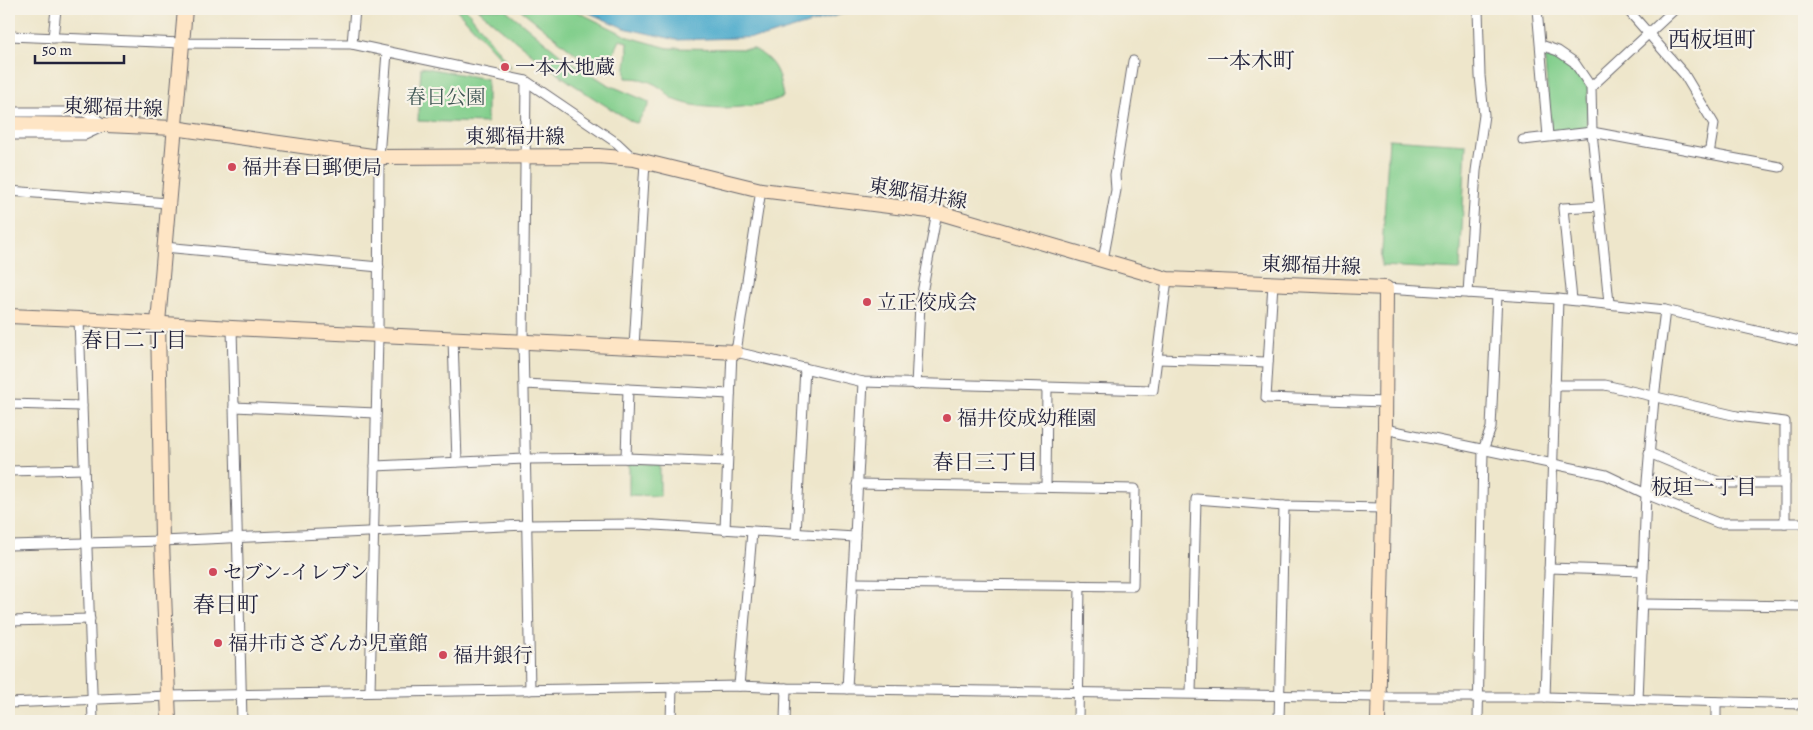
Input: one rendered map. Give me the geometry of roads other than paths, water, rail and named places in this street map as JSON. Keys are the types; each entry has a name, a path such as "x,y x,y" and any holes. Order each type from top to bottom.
{"main road":[{"path":"169,721 162,541 158,323 185,9"},
{"name":"東郷福井線","path":"9,124 174,128 380,157 525,155 598,156 640,160 761,190 936,212 1167,279 1386,288 1385,429 1378,721"},
{"path":"9,316 734,352"}],"street":[{"path":"53,38 56,9"},
{"path":"352,44 355,9"},
{"path":"1468,293 1476,171 1484,115 1480,76 1478,9"},
{"path":"1537,9 1548,136"},
{"path":"1627,9 1684,74 1714,124 1709,154"},
{"path":"1591,87 1675,9"},
{"path":"9,36 182,43 352,44 526,81 640,160 634,347"},
{"path":"1540,45 1558,51 1574,62 1591,87 1592,132 1609,304"},
{"path":"370,692 380,157 387,52"},
{"path":"1103,260 1116,190 1115,175 1133,61"},
{"path":"526,81 523,341 530,690"},
{"path":"9,112 85,112 106,125"},
{"path":"9,135 85,135 106,125"},
{"path":"1523,140 1592,132 1780,168"},
{"path":"725,530 730,394 734,352 761,190"},
{"path":"9,191 168,203"},
{"path":"1572,300 1563,208 1599,206"},
{"path":"916,385 920,304 936,212"},
{"path":"164,247 379,267"},
{"path":"734,352 863,382 916,385 1153,390 1167,279"},
{"path":"1273,283 1266,398 1385,402"},
{"path":"1386,288 1572,300 1665,310 1804,342"},
{"path":"1478,721 1483,450 1491,428 1497,295"},
{"path":"1544,697 1558,299"},
{"path":"1638,700 1646,494 1654,398 1665,310"},
{"path":"79,318 93,721"},
{"path":"232,328 242,721"},
{"path":"453,338 457,462"},
{"path":"1157,359 1268,362"},
{"path":"796,534 805,368"},
{"path":"847,689 863,382"},
{"path":"524,384 730,394"},
{"path":"1555,384 1605,385 1737,416 1784,422 1784,523"},
{"path":"1046,487 1047,388"},
{"path":"626,458 628,389"},
{"path":"9,404 82,406"},
{"path":"234,407 376,413"},
{"path":"1385,429 1606,475 1646,494 1718,523 1804,523"},
{"path":"1649,453 1721,483 1784,483"},
{"path":"375,466 526,459 626,458 727,462"},
{"path":"9,471 84,469"},
{"path":"853,582 1133,586 1135,489 857,484"},
{"path":"1191,693 1196,499 1284,506 1383,508"},
{"path":"1279,721 1284,506"},
{"path":"9,545 162,541 527,525 638,524 855,537"},
{"path":"739,686 752,532"},
{"path":"1549,568 1643,571"},
{"path":"1078,721 1080,585"},
{"path":"1642,604 1804,606"},
{"path":"9,621 90,619"},
{"path":"9,703 168,696 739,686 1378,697 1544,697 1804,704"},
{"path":"671,721 672,687"},
{"path":"785,721 786,688"},
{"path":"1716,702 1716,721"}],"water":[{"path":"580,9 859,9 764,37 677,40 624,28"}],"place":[{"name":"一本木地蔵","path":"505,67"},
{"name":"福井春日郵便局","path":"232,167"},
{"name":"立正佼成会","path":"867,302"},
{"name":"福井佼成幼稚園","path":"947,418"},
{"name":"セブン-イレブン","path":"213,572"},
{"name":"福井市さざんか児童館","path":"218,643"},
{"name":"福井銀行","path":"443,655"}],"district":[{"name":"西板垣町","path":"1712,39"},
{"name":"一本木町","path":"1251,60"},
{"name":"春日二丁目","path":"134,340"},
{"name":"春日三丁目","path":"985,462"},
{"name":"板垣一丁目","path":"1704,487"},
{"name":"春日町","path":"226,604"}],"park label":[{"name":"春日公園","path":"446,97"}]}
